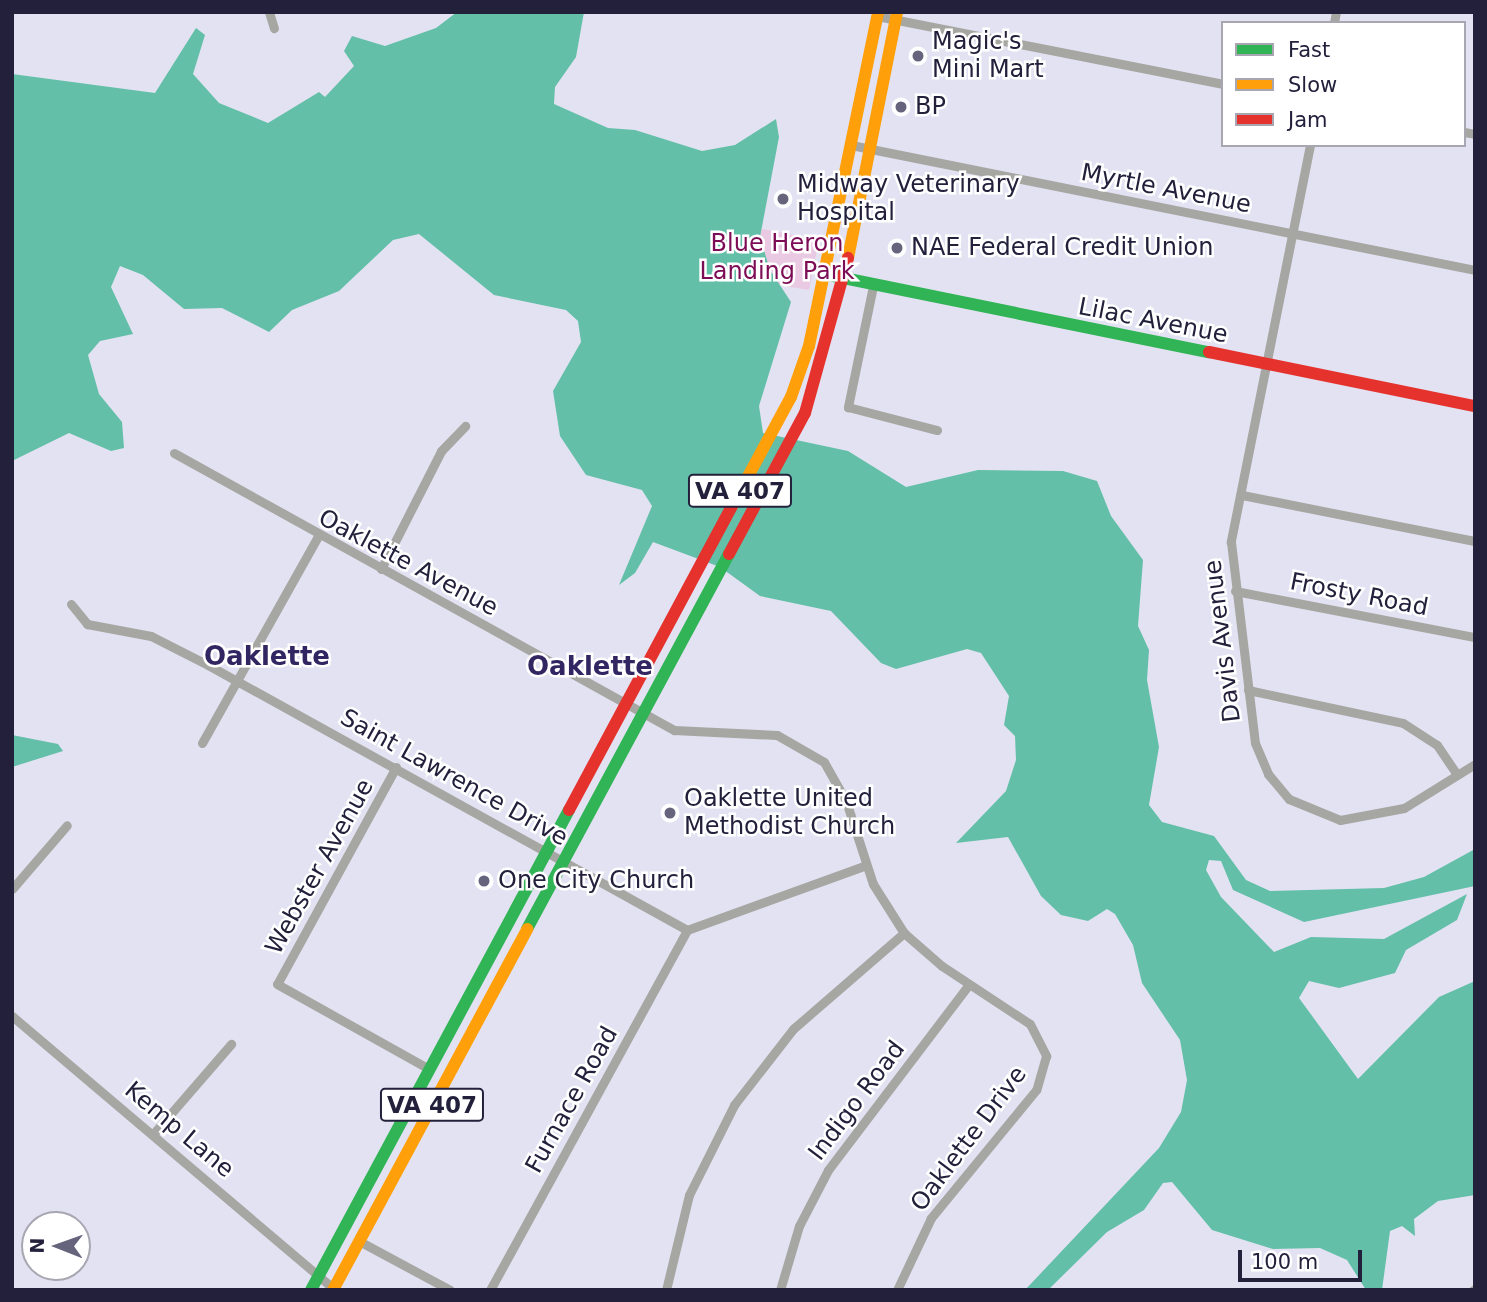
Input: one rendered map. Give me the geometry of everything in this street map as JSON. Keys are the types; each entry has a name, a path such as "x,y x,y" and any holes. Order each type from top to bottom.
{"main road":[{"name":"VA 407","path":"311,1290 427,1068 685,595 795,387 824,274 878,14"},
{"name":"VA 407","path":"334,1289 813,396 844,279 896,16"},
{"name":"Lilac Avenue","path":"824,274 1475,406"}],"street":[{"path":"269,12 274,28"},
{"path":"878,14 1221,84"},
{"name":"Myrtle Avenue","path":"851,145 1475,270"},
{"name":"Davis Avenue","path":"1310,147 1231,542 1248,690 1262,765 1281,792 1309,811 1340,820 1376,817 1416,802 1475,764"},
{"path":"873,286 848,407 937,430"},
{"path":"381,569 440,452 465,426"},
{"name":"Oaklette Avenue","path":"174,453 318,536 625,705"},
{"path":"1242,495 1475,541"},
{"path":"202,743 239,684 318,536"},
{"name":"Frosty Road","path":"1235,591 1475,637"},
{"name":"Saint Lawrence Drive","path":"71,604 87,624 151,636 396,767 687,930"},
{"path":"1248,690 1403,723 1437,745 1457,775"},
{"name":"Oaklette Drive","path":"625,705 694,734 758,732 807,748 841,788 864,866 904,933 969,984 1030,1024 1045,1046 1046,1066 1036,1090 931,1218 897,1290"},
{"name":"Webster Avenue","path":"396,767 277,985 427,1068"},
{"path":"12,889 67,824"},
{"path":"687,930 864,866"},
{"name":"Furnace Road","path":"490,1290 687,930"},
{"path":"666,1290 683,1210 734,1105 793,1029 904,933"},
{"name":"Indigo Road","path":"780,1290 799,1226 828,1170 969,984"},
{"name":"Kemp Lane","path":"12,1016 154,1133 334,1289"},
{"path":"154,1133 231,1044"},
{"path":"359,1241 450,1290"}],"green space":[{"name":"Blue Heron Landing Park","path":"763,229 819,240 809,290 749,280 747,246 764,234 735,251"}],"shaded area":[{"path":"457,12 584,12 576,57 555,87 554,104 608,128 635,130 702,151 735,145 776,119 779,137 760,237 770,270 791,302 759,406 763,433 848,451 906,487 978,470 1063,471 1097,481 1111,516 1143,560 1138,626 1149,650 1147,680 1159,747 1149,805 1162,822 1214,836 1246,880 1270,891 1384,888 1424,877 1475,849 1475,886 1304,922 1233,890 1221,861 1209,860 1206,870 1221,897 1274,952 1311,937 1384,939 1467,894 1457,920 1406,950 1395,973 1339,988 1309,981 1299,998 1358,1079 1439,997 1475,981 1475,1195 1438,1201 1414,1219 1415,1236 1402,1226 1390,1231 1382,1290 1366,1290 1347,1260 1320,1248 1273,1249 1212,1230 1172,1182 1163,1183 1144,1210 1107,1232 1048,1290 1025,1290 1159,1148 1181,1112 1187,1080 1180,1040 1142,983 1133,945 1115,914 1107,909 1088,921 1061,915 1041,896 1008,837 956,843 1006,791 1016,760 1015,736 1004,725 1009,696 981,653 967,649 896,669 881,663 831,611 760,596 720,567 653,542 635,573 619,585 652,506 642,490 586,475 560,436 553,391 581,342 578,321 566,310 494,295 419,234 393,240 339,291 292,310 269,332 222,308 184,309 143,275 120,266 111,287 133,334 100,341 88,355 99,394 122,422 124,448 111,451 69,433 12,461 12,74 155,93 196,28 205,35 193,74 219,103 268,123 319,92 325,97 354,66 344,51 352,36 385,46 436,28"},
{"path":"12,735 58,744 63,751 12,767"}],"traffic: fast":[{"path":"824,274 1209,352"},
{"path":"527,929 729,554"},
{"path":"311,1290 569,810"}],"traffic: slow":[{"path":"732,506 791,397 809,346 878,12"},
{"path":"848,258 897,12"},
{"path":"333,1290 527,929"}],"traffic: jam":[{"path":"729,554 805,413 848,258"},
{"path":"1209,352 1475,406"},
{"path":"569,810 732,506"}],"place":[{"name":"Magic's Mini Mart","path":"918,56"},
{"name":"BP","path":"901,107"},
{"name":"Midway Veterinary Hospital","path":"783,199"},
{"name":"NAE Federal Credit Union","path":"897,248"},
{"name":"Oaklette United Methodist Church","path":"670,813"},
{"name":"One City Church","path":"484,881"}],"district":[{"name":"Oaklette","path":"267,657"},
{"name":"Oaklette","path":"590,667"}]}
